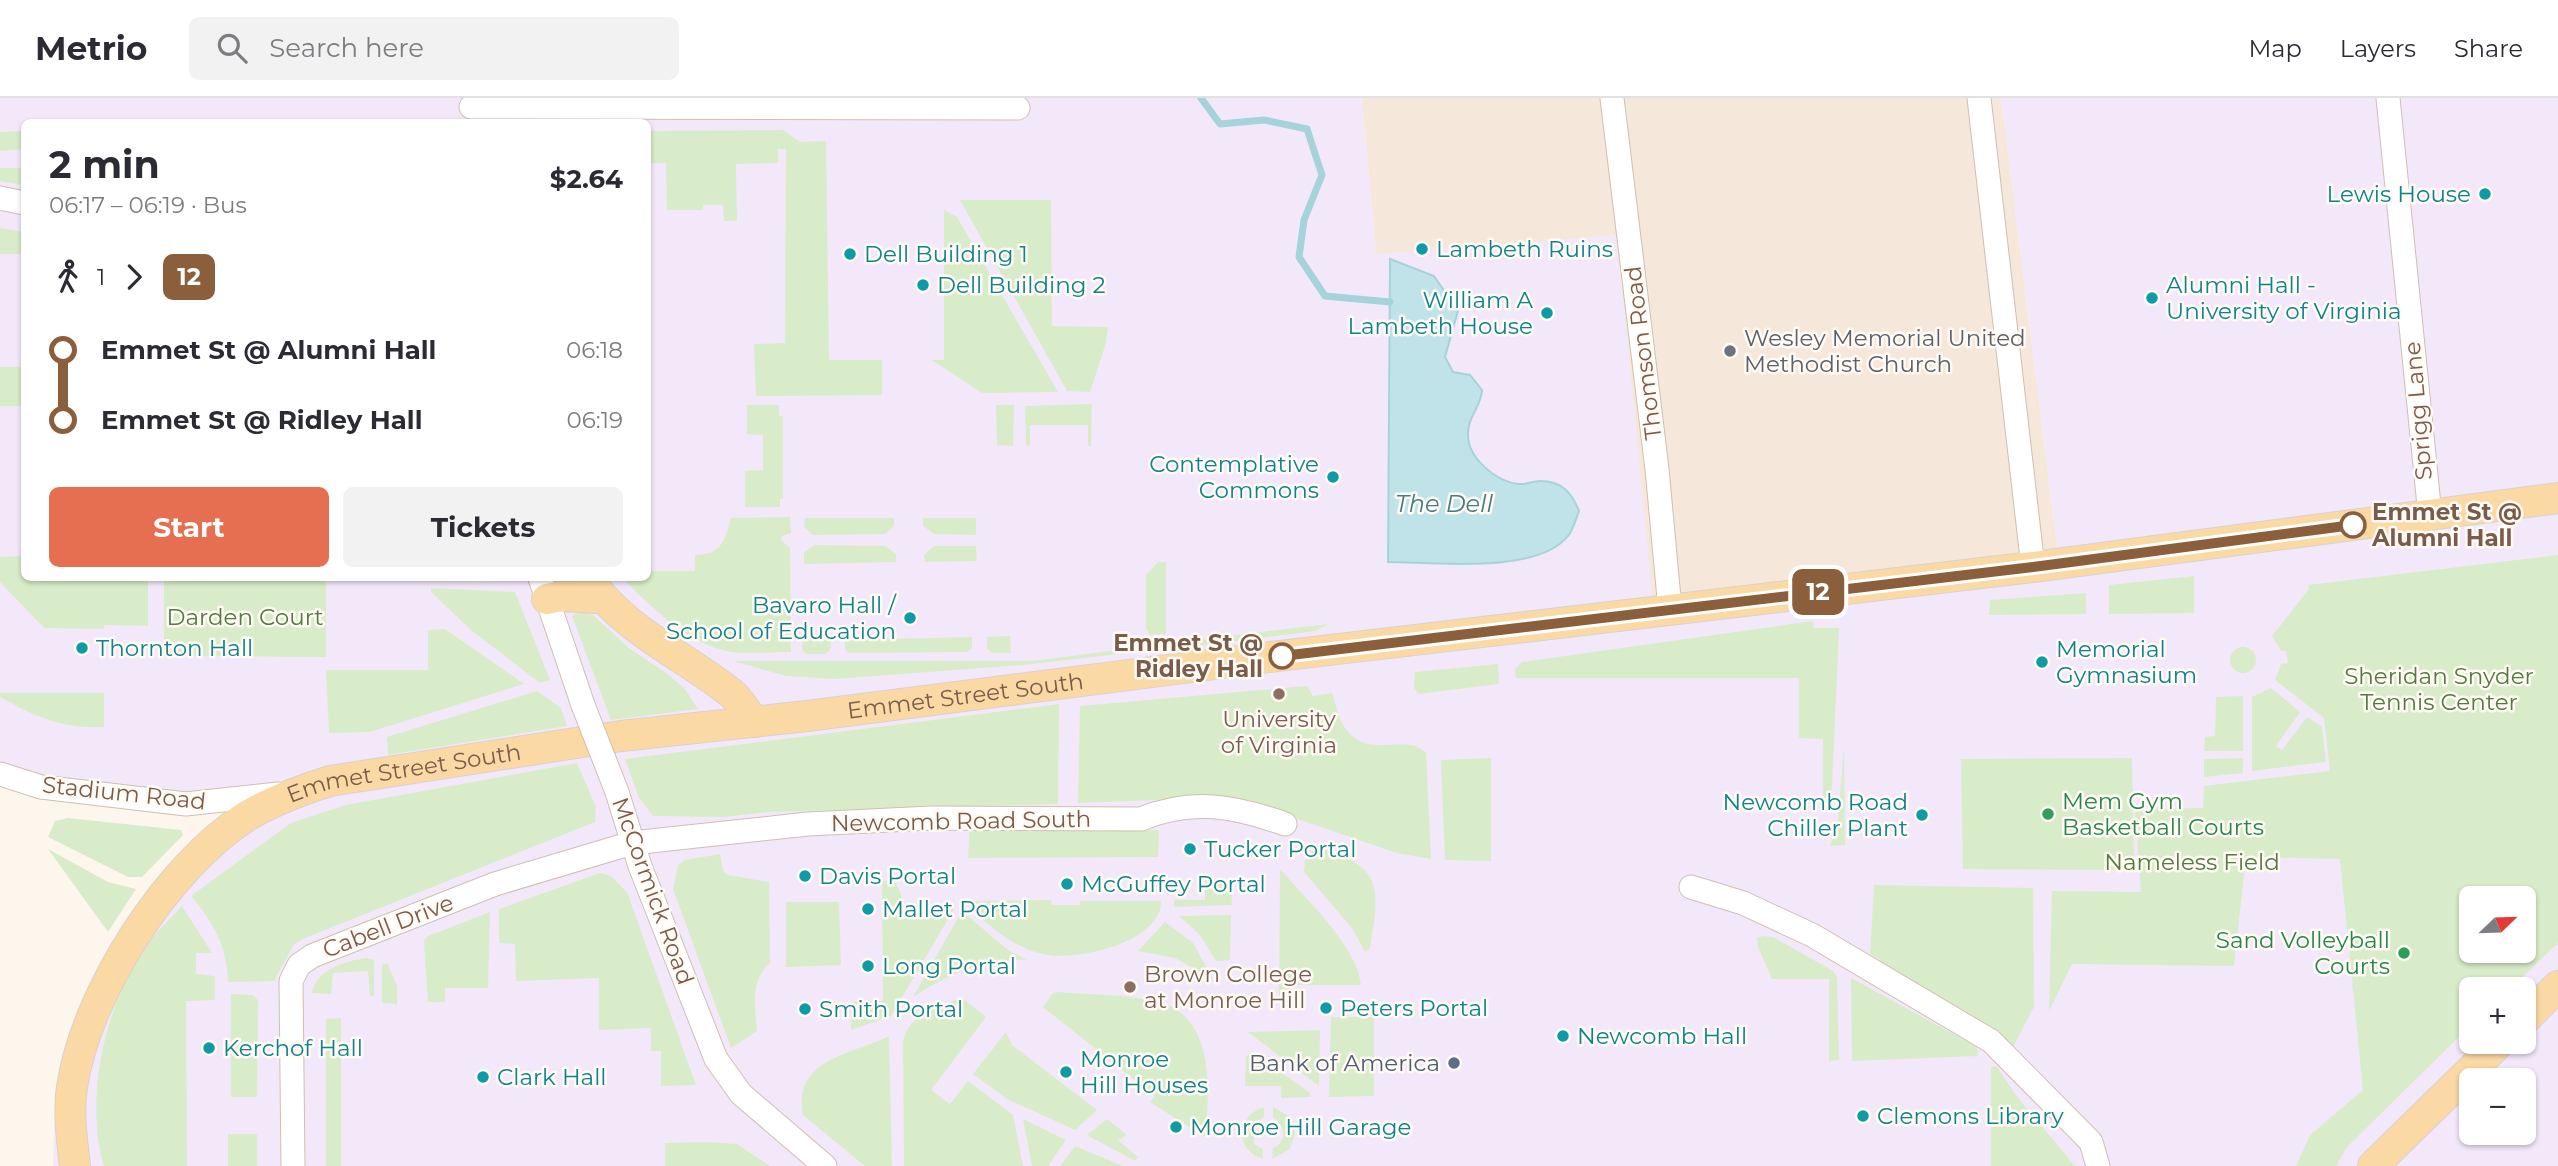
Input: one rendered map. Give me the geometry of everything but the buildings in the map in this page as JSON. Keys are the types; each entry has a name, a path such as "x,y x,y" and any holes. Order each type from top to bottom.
{"main road":[{"name":"Emmet Street South","path":"75,1166 70,1129 72,1088 81,1044 113,968 169,889 208,847 246,817 292,793 354,776 621,736 2033,567 2558,498"},
{"path":"544,588 586,599 595,588 648,638 733,694 754,722"},
{"path":"2536,1008 2558,986"},
{"path":"2373,1166 2488,1054"}],"street":[{"name":"Thomson Road","path":"1612,98 1657,469 1670,609"},
{"path":"1979,98 2033,567"},
{"name":"Sprigg Lane","path":"2388,98 2430,515"},
{"path":"472,109 1018,108"},
{"path":"0,198 21,202"},
{"name":"McCormick Road","path":"544,588 583,705 617,792 632,843 716,1059 741,1094 825,1166"},
{"name":"Stadium Road","path":"0,774 41,787 186,804 292,793"},
{"name":"Newcomb Road South","path":"632,843 808,824 931,818 1141,818 1168,808 1230,807 1285,824"},
{"name":"Cabell Drive","path":"293,1166 291,981 299,965 312,956 495,884 632,843"},
{"path":"1691,887 1743,903 1812,935 1991,1041 2091,1143 2098,1166"}],"shaded area":[{"name":"University of Virginia","path":"0,98 1362,98 1376,254 1617,235 1654,614 2059,563 2001,98 2558,98 2558,1166 53,1166 56,1088 71,1027 90,986 247,830 298,804 201,806 0,773"},
{"path":"1362,98 2001,98 2059,563 1654,614 1376,254"}],"green space":[{"path":"783,130 800,142 826,141 829,360 882,360 882,395 756,396 754,344 785,343 786,149 778,149 778,163 736,164 737,221 724,221 723,205 703,205 703,210 667,210 666,163 651,163 651,131"},
{"path":"21,131 21,149 0,151 0,132"},
{"path":"0,168 21,168 21,184 0,181"},
{"path":"960,200 1051,200 1052,326 1108,327 1106,343 1090,392 1067,391"},
{"path":"944,210 957,217 1058,392 982,393 932,360 944,360"},
{"path":"0,228 21,232 21,254 0,254"},
{"path":"0,367 21,367 21,406 0,406"},
{"path":"1092,404 1091,446 1088,446 1088,425 1030,425 1030,446 1026,445 1025,406"},
{"path":"747,405 779,405 779,416 783,416 783,499 780,499 780,507 745,507 745,471 763,470 763,435 747,434"},
{"path":"996,405 1014,405 1013,446 997,445"},
{"path":"790,517 791,533 782,536 781,540 790,548 791,652 742,653 711,646 670,622 625,581 651,581 651,571 695,571 695,555 711,552 720,545 731,518"},
{"path":"805,518 894,518 894,526 885,534 813,535 804,527"},
{"path":"923,518 976,518 976,535 934,534 923,526"},
{"path":"815,545 885,546 896,554 896,562 804,564 804,552"},
{"path":"934,546 976,546 977,561 925,562 924,555"},
{"path":"2558,555 2558,943 2523,977 2459,977 2459,1037 2347,1147 2336,1166 2296,1166 2310,1135 2363,1090 2340,859 2246,857 2234,966 2072,964 2049,1011 2052,891 2141,892 2135,809 2203,808 2204,786 2330,771 2324,718 2275,680 2281,664 2288,663 2286,651 2281,651 2272,636 2309,589 2308,585"},
{"path":"21,556 21,581 148,581 148,626 104,625 104,629 44,628 0,582 0,557"},
{"path":"1158,562 1166,562 1166,634 1150,635 1146,628 1146,575"},
{"path":"2194,576 2194,613 2109,614 2109,585"},
{"name":"Darden Court","path":"164,581 326,581 326,657 164,656"},
{"path":"431,588 515,592 550,680 540,683 471,630 431,592"},
{"path":"2086,593 2086,614 1989,615 1990,600"},
{"path":"580,612 593,615 630,649 665,672 685,689 698,709 611,720 572,616"},
{"path":"1813,621 1814,628 1839,628 1831,810 1823,811 1823,739 1799,738 1799,678 1516,678 1515,669 1522,662"},
{"path":"1328,624 1316,631 1172,649 1171,643"},
{"path":"445,629 524,684 370,732 329,733 326,670 428,670 428,630"},
{"path":"1010,636 1011,653 992,653 987,649 987,637"},
{"path":"972,637 972,649 966,652 848,653 845,649 845,640"},
{"path":"803,640 831,640 830,650 825,654 806,654 802,649"},
{"path":"1163,644 1163,649 1023,665 835,679 786,676 733,661 1033,661"},
{"path":"2243,647 2252,651 2256,660 2252,669 2243,673 2234,669 2230,660 2234,651"},
{"path":"1498,664 1499,684 1418,694 1414,688 1415,672"},
{"path":"1307,686 1313,696 1332,693 1340,719 1349,733 1360,741 1407,745 1426,753 1431,859 1397,853 1233,797 1078,803 1080,706"},
{"path":"2271,688 2300,712 2276,746 2282,750 2307,717 2322,727 2326,762 2252,771 2252,697"},
{"path":"537,691 561,708 567,726 388,755 387,737"},
{"path":"0,693 104,693 104,727 62,724 0,697"},
{"path":"2243,696 2243,751 2204,751 2205,737 2215,736 2216,697"},
{"path":"1059,704 1058,804 768,812 725,817 653,816 639,798 625,759"},
{"path":"1844,747 1845,845 1829,846 1837,833"},
{"path":"1491,758 1491,861 1445,860 1441,760"},
{"name":"Mem Gym Basketball Courts","path":"2132,758 2134,870 1963,869 1961,759"},
{"path":"2243,758 2243,773 2204,777 2204,759"},
{"path":"577,763 596,807 595,822 305,938 294,944 274,981 228,982 225,958 218,936 191,896 291,823 346,805"},
{"path":"68,818 181,830 183,835 142,877 128,877 48,837 55,821"},
{"path":"970,827 1159,830 1158,857 968,858"},
{"path":"48,849 108,882 136,889 108,932"},
{"path":"1323,849 1358,864 1373,884 1375,911 1370,948 1365,952 1352,928 1304,872 1305,861 1312,851"},
{"path":"720,854 723,871 728,875 769,882 770,963 759,977 755,994 757,1031 731,1048 673,889 678,865 685,860"},
{"path":"1280,869 1341,939 1358,970 1361,985 1291,985 1290,995 1279,996"},
{"path":"600,873 611,876 627,892 696,1085 661,1086 661,1051 651,1051 651,1028 599,1030 599,978 516,981 515,944 499,943 499,909"},
{"path":"1205,880 1231,880 1232,905 1174,907 1174,900 1205,900"},
{"path":"882,881 894,881 901,893 902,910 954,909 891,1016 851,1030 851,1002 883,1001"},
{"path":"1874,885 2033,888 2034,1007 2012,1049 1870,954"},
{"path":"1051,900 1052,905 1080,905 1080,901 1161,901 1157,916 1147,928 1132,938 1094,952 1056,956 1031,951 1012,941 969,907 969,901"},
{"path":"786,902 839,902 841,965 786,967"},
{"path":"182,906 212,953 196,953 196,974 215,976 215,1000 186,1001 187,1166 104,1166 98,1140 96,1111 102,1052 109,1023 119,995 146,946"},
{"path":"962,911 1008,950 1027,960 982,964 953,975 913,997"},
{"path":"490,912 488,988 445,988 445,1002 428,1002 424,941 428,936"},
{"path":"1231,915 1230,960 1216,961 1200,935 1179,916"},
{"path":"1165,922 1193,943 1213,979 1175,958 1138,951"},
{"path":"1773,937 1833,971 1837,977 1839,1060 1829,1061 1829,979 1772,979 1758,947 1757,938"},
{"path":"367,958 374,960 374,996 370,996 368,971 333,973 331,994 312,993 326,972 341,964"},
{"path":"387,963 397,986 397,1004 382,1003 382,965"},
{"path":"1851,978 1977,1047 1978,1056 1852,1061"},
{"path":"1053,993 1137,998 1162,1003 1179,1012 1192,1025 1205,1060 1208,1100 1205,1137 1150,1102 1155,1096 1043,1007"},
{"path":"231,994 252,995 258,1000 257,1097 231,1097"},
{"path":"962,998 986,1017 931,1090 950,1104 968,1081 1013,1115 1023,1166 904,1166 903,1042 906,1032 925,1012"},
{"path":"1331,1017 1374,1017 1374,1096 1329,1097"},
{"path":"341,1018 341,1166 326,1166 326,1019"},
{"path":"1320,1030 1319,1086 1248,1032"},
{"path":"1006,1032 1012,1045 1097,1110 1075,1130 1007,1099 973,1074"},
{"path":"889,1036 892,1166 865,1166 803,1115 802,1096 806,1082 815,1070 842,1055"},
{"path":"1251,1051 1309,1092 1311,1097 1281,1098 1281,1086 1245,1086 1246,1057"},
{"path":"1991,1067 1997,1067 2018,1098 2075,1166 1991,1166"},
{"path":"1264,1107 1264,1117 1253,1124 1254,1144 1263,1149 1263,1159 1247,1148 1242,1133 1248,1118"},
{"path":"1273,1107 1289,1116 1295,1133 1290,1149 1272,1159 1273,1148 1283,1137 1280,1125 1273,1117"},
{"path":"1023,1119 1066,1140 1048,1166 1032,1166"},
{"path":"1107,1119 1127,1135 1118,1140 1138,1157 1135,1161 1087,1135"},
{"path":"228,1134 257,1134 257,1166 228,1166"},
{"path":"665,1143 737,1144 770,1166 665,1166"},
{"path":"1075,1146 1123,1166 1060,1166"}],"water":[{"name":"The Dell","path":"1390,259 1434,276 1458,311 1445,357 1453,372 1470,375 1482,390 1468,429 1469,444 1478,460 1501,479 1519,484 1540,481 1554,483 1565,489 1573,499 1579,511 1574,524 1568,536 1553,548 1533,557 1483,564 1388,562"}],"waterway":[{"path":"1201,98 1220,124 1264,120 1307,129 1322,175 1304,220 1299,257 1325,296 1390,302"}],"bus line":[{"name":"12","path":"1282,656 2033,567 2353,525"}],"place":[{"name":"Lewis House","path":"2485,194"},
{"name":"Lambeth Ruins","path":"1422,249"},
{"name":"Dell Building 1","path":"850,254"},
{"name":"Dell Building 2","path":"923,285"},
{"name":"Alumni Hall - University of Virginia","path":"2152,298"},
{"name":"William A Lambeth House","path":"1547,313"},
{"name":"Wesley Memorial United Methodist Church","path":"1730,351"},
{"name":"Contemplative Commons","path":"1333,477"},
{"name":"Emmet St @ Alumni Hall","path":"2353,525"},
{"name":"Bavaro Hall / School of Education","path":"910,618"},
{"name":"Thornton Hall","path":"82,648"},
{"name":"Emmet St @ Ridley Hall","path":"1282,656"},
{"name":"Memorial Gymnasium","path":"2042,662"},
{"name":"University of Virginia","path":"1279,694"},
{"name":"Mem Gym Basketball Courts","path":"2048,814"},
{"name":"Newcomb Road Chiller Plant","path":"1922,815"},
{"name":"Tucker Portal","path":"1190,849"},
{"name":"Davis Portal","path":"805,876"},
{"name":"McGuffey Portal","path":"1067,884"},
{"name":"Mallet Portal","path":"868,909"},
{"name":"Sand Volleyball Courts","path":"2404,953"},
{"name":"Long Portal","path":"868,966"},
{"name":"Brown College at Monroe Hill","path":"1130,987"},
{"name":"Peters Portal","path":"1326,1008"},
{"name":"Smith Portal","path":"805,1009"},
{"name":"Newcomb Hall","path":"1563,1036"},
{"name":"Kerchof Hall","path":"209,1048"},
{"name":"Bank of America","path":"1454,1063"},
{"name":"Monroe Hill Houses","path":"1066,1072"},
{"name":"Clark Hall","path":"483,1077"},
{"name":"Clemons Library","path":"1863,1116"},
{"name":"Monroe Hill Garage","path":"1176,1127"}],"park label":[{"name":"Sheridan Snyder Tennis Center","path":"2439,689"},
{"name":"Nameless Field","path":"2192,862"}]}
